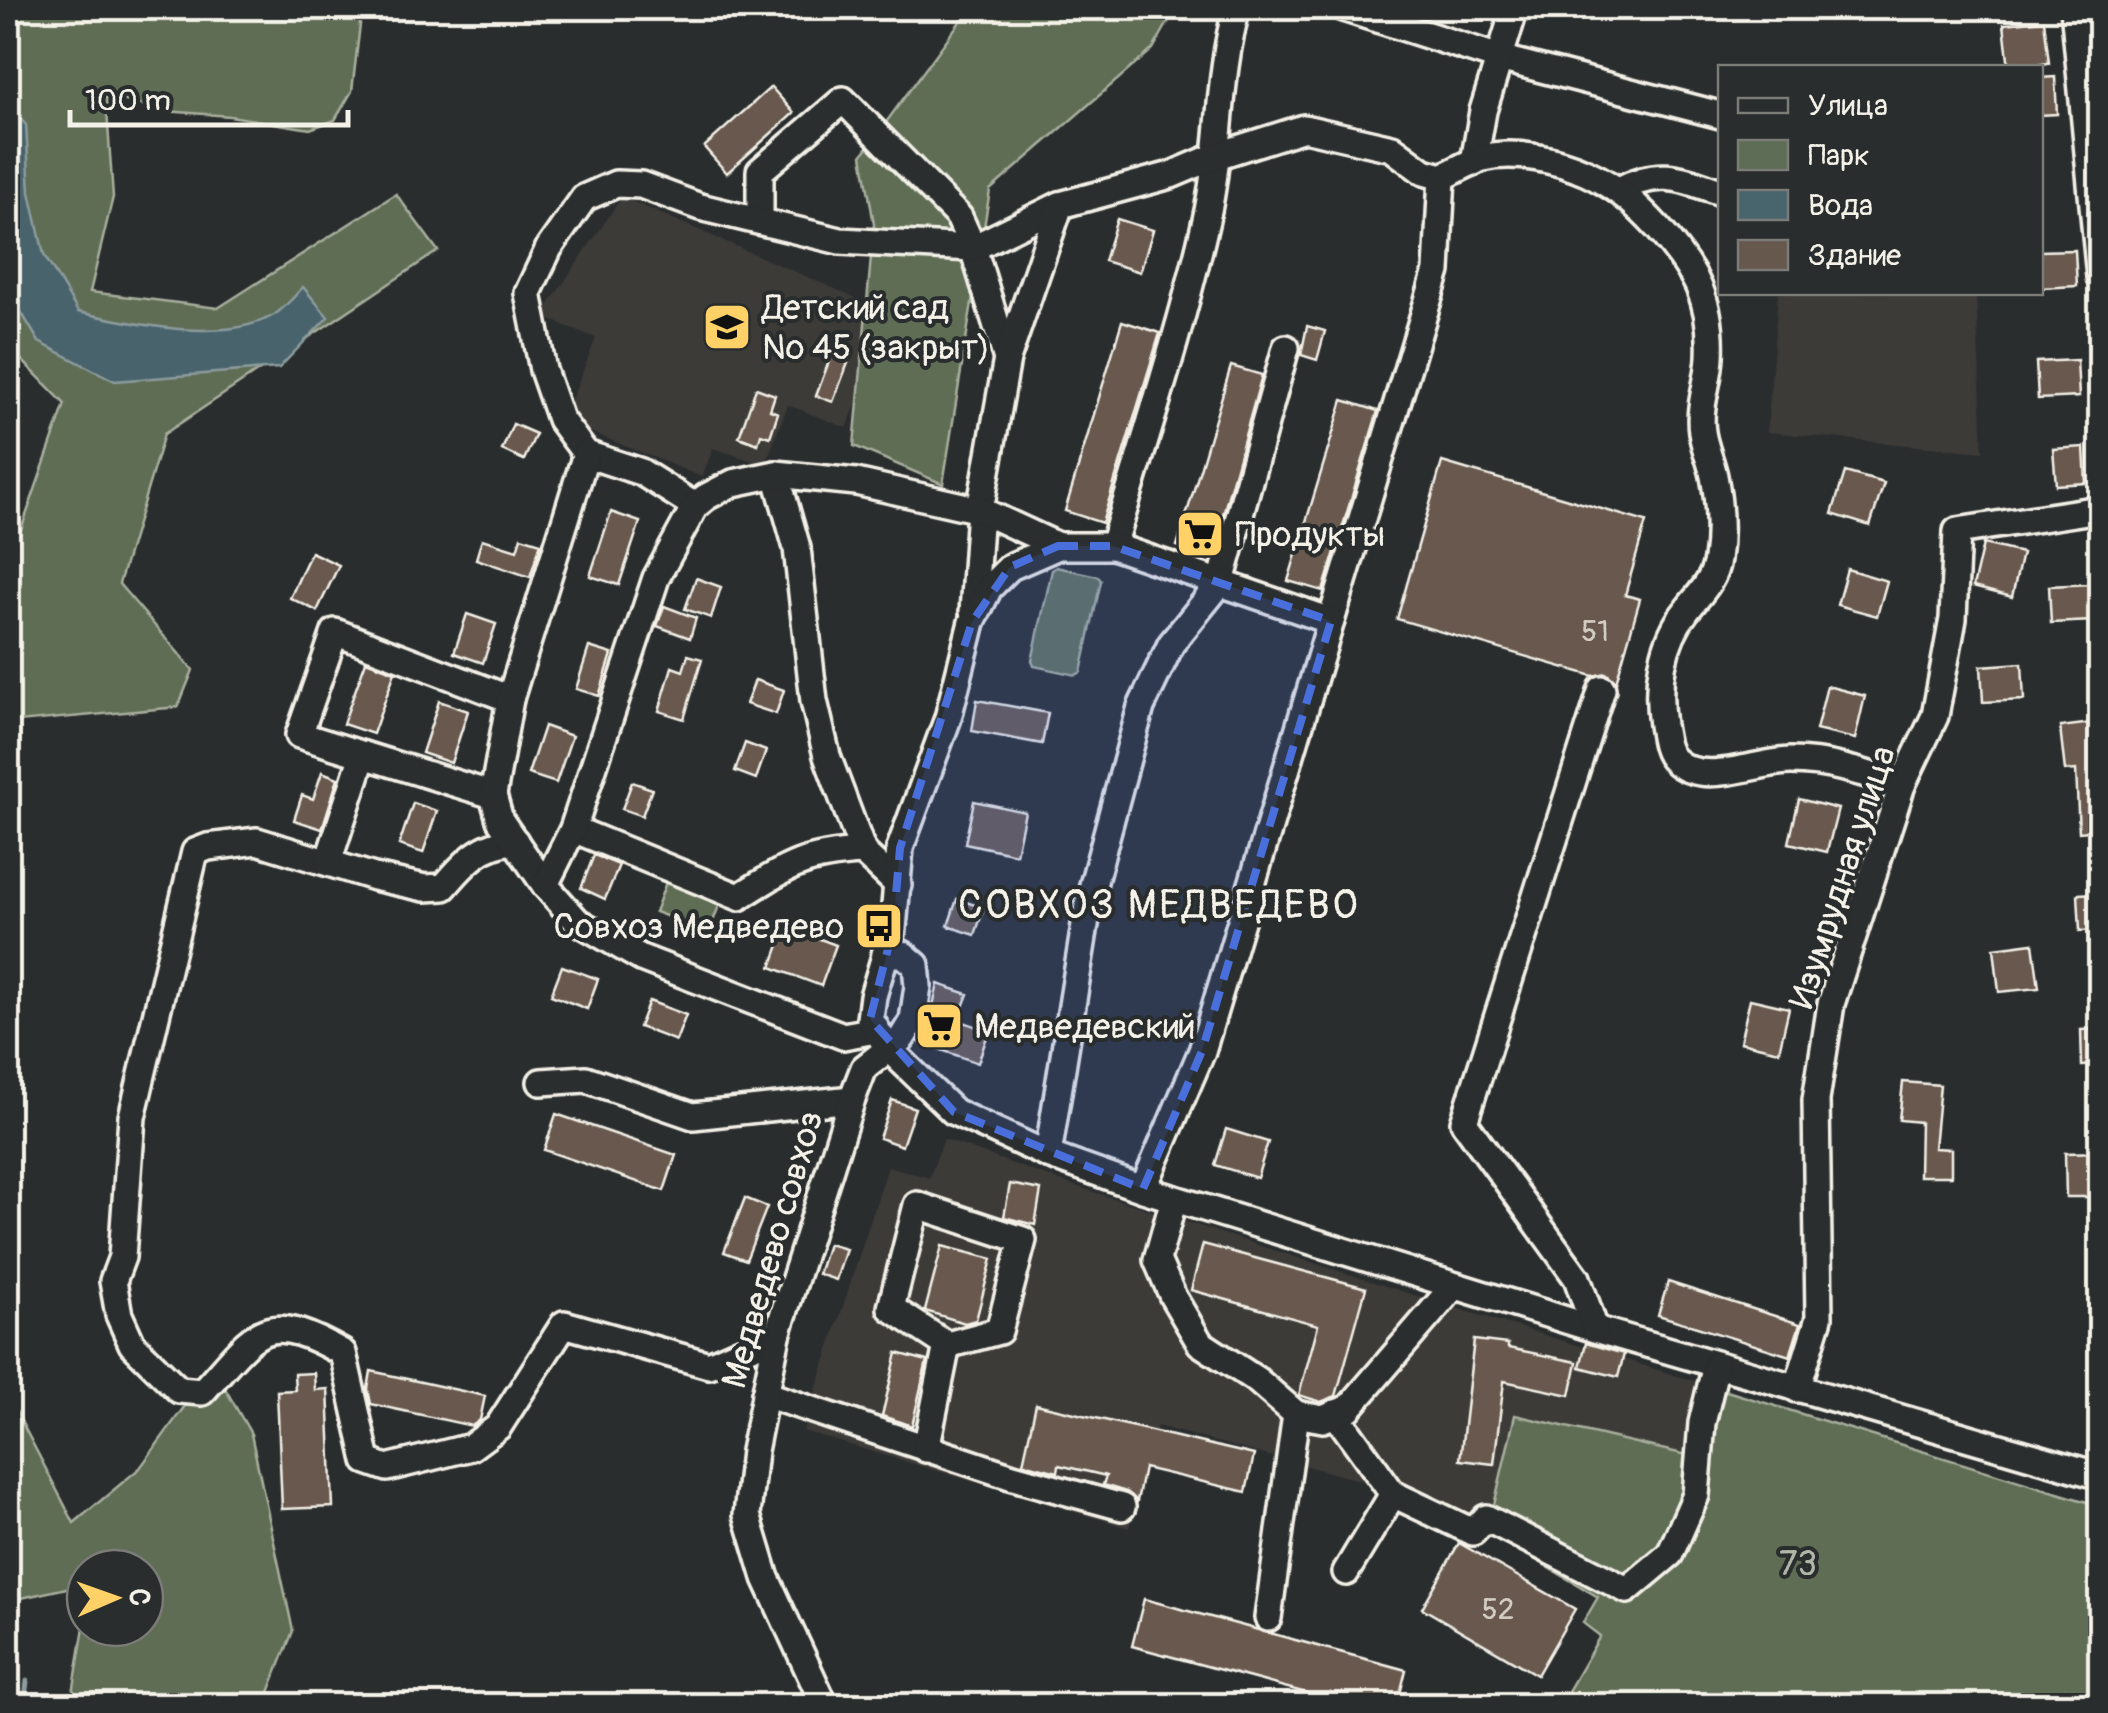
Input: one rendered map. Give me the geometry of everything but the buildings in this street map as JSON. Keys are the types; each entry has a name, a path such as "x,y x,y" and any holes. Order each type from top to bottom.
{"street":[{"path":"1113,546 1207,217 1227,44 1237,8"},
{"path":"1343,8 1499,58 1718,115"},
{"path":"1474,162 1483,111 1514,8"},
{"path":"2074,8 2100,277"},
{"path":"760,221 760,171 843,100 959,217 973,248 1006,358"},
{"path":"695,506 641,472 586,454 560,419 543,370 528,293 549,248 584,198 616,184 642,185 700,207 840,241 973,248 1060,205 1171,175 1304,128 1392,148 1424,172 1442,176 1503,155 1534,158 1576,168 1619,190 1688,264 1703,293 1710,324 1710,360 1702,398 1702,431 1714,476 1717,560 1710,582 1684,614 1667,645 1657,693 1664,741 1672,759 1691,770 1723,772 1797,761 1854,770 1902,785"},
{"path":"1619,190 1637,180 1669,174 1718,191"},
{"path":"1144,1189 1202,1051 1437,272 1442,176"},
{"path":"1060,205 1006,358 980,510 972,622 948,718 900,848 894,929 872,996 870,1019 889,1048 954,1112 1048,1156 1174,1199 1595,1329 2100,1476"},
{"path":"1048,1156 1089,900 1140,707 1170,644 1221,582 1286,348"},
{"path":"586,454 510,699 493,795 500,820 545,885 577,921 641,958 843,1036 889,1048"},
{"path":"545,885 573,829 656,578 695,506 733,483 776,474 856,482 980,510 1058,546"},
{"path":"776,474 797,548 820,730 863,852 898,886"},
{"name":"Изумрудная улица","path":"1797,1389 1820,1318 1816,1100 1831,1004 1902,785 1935,716 1953,619 1957,531 2100,509"},
{"path":"972,622 989,588 1010,567 1058,546 1113,546 1332,620"},
{"path":"493,795 299,735 336,632 510,699"},
{"path":"1595,1329 1577,1278 1464,1122 1602,689"},
{"path":"328,862 364,755"},
{"path":"573,829 739,897 785,868 821,854 863,852"},
{"path":"515,842 494,842 472,855 444,887 425,888 374,878 257,840 194,852 132,1116 122,1257 113,1281 118,1315 132,1344 179,1390 202,1392 253,1336 281,1327 314,1336 343,1352 367,1461 386,1468 472,1446 498,1427 564,1324 708,1365 776,1335"},
{"name":"Медведево совхоз","path":"825,1706 766,1578 747,1515 754,1451 776,1335 852,1099 864,1068 902,1038 913,1020 918,986 916,964 903,954 885,954"},
{"path":"541,1082 586,1079 693,1116 852,1099"},
{"path":"1174,1199 1157,1260 1173,1297 1200,1343 1258,1381 1296,1414 1324,1419 1349,1408 1454,1286"},
{"path":"917,1205 1024,1240 999,1331 947,1345 891,1308 917,1205"},
{"path":"926,1449 947,1345"},
{"path":"1335,1414 1393,1494 1474,1532 1486,1518 1627,1590 1670,1554 1696,1494 1702,1423 1716,1365"},
{"path":"765,1394 926,1449 1122,1508"},
{"path":"1268,1618 1296,1414"},
{"path":"1346,1572 1393,1494"}],"highlighted area":[{"path":"1058,546 1113,546 1331,621 1202,1051 1143,1189 954,1112 870,1019 893,929 900,848 972,622 1010,567"}],"shaded area":[{"name":"Детский сад № 45 (закрыт)","path":"622,197 891,313 847,428 788,405 765,465 713,448 702,477 578,427 570,403 596,338 541,316"},
{"path":"1778,295 1976,295 1983,452 1767,432"},
{"path":"944,1139 1066,1183 1407,1293 1717,1388 1701,1458 1488,1531 1437,1501 1157,1426 1129,1528 803,1431 888,1166 929,1178"}],"green space":[{"path":"8,8 362,8 352,91 335,120 310,129 230,116 165,111 106,96 113,197 90,292 218,308 396,194 438,251 164,434 119,584 193,670 178,707 8,723 8,567 65,404 8,346"},
{"path":"970,8 1176,8 1153,49 990,190 943,484 854,446 874,224 862,155"},
{"path":"1056,567 1098,576 1101,581 1081,672 1076,675 1034,666 1032,661 1052,570"},
{"path":"668,877 722,898 709,932 655,912"},
{"path":"213,1367 251,1434 293,1631 264,1705 71,1705 80,1648 165,1648 165,1548 65,1548 65,1588 8,1601 8,1396 74,1523 140,1468"},
{"name":"73","path":"1717,1388 2100,1506 2100,1705 1560,1705 1600,1636 1583,1623 1598,1597 1488,1531 1515,1415 1700,1458"}],"water":[{"path":"8,105 26,125 30,192 44,255 78,312 178,329 230,328 274,315 303,287 328,317 279,368 115,381 39,342 8,290"}],"waterway":[{"path":"24,1706 27,1681"}],"place":[{"name":"Детский сад № 45 (закрыт)","path":"727,327"},
{"name":"Продукты","path":"1200,534"},
{"name":"Совхоз Медведево","path":"879,926"},
{"name":"Медведевский","path":"939,1026"}],"district":[{"name":"СОВХОЗ МЕДВЕДЕВО","path":"1159,904"}]}
